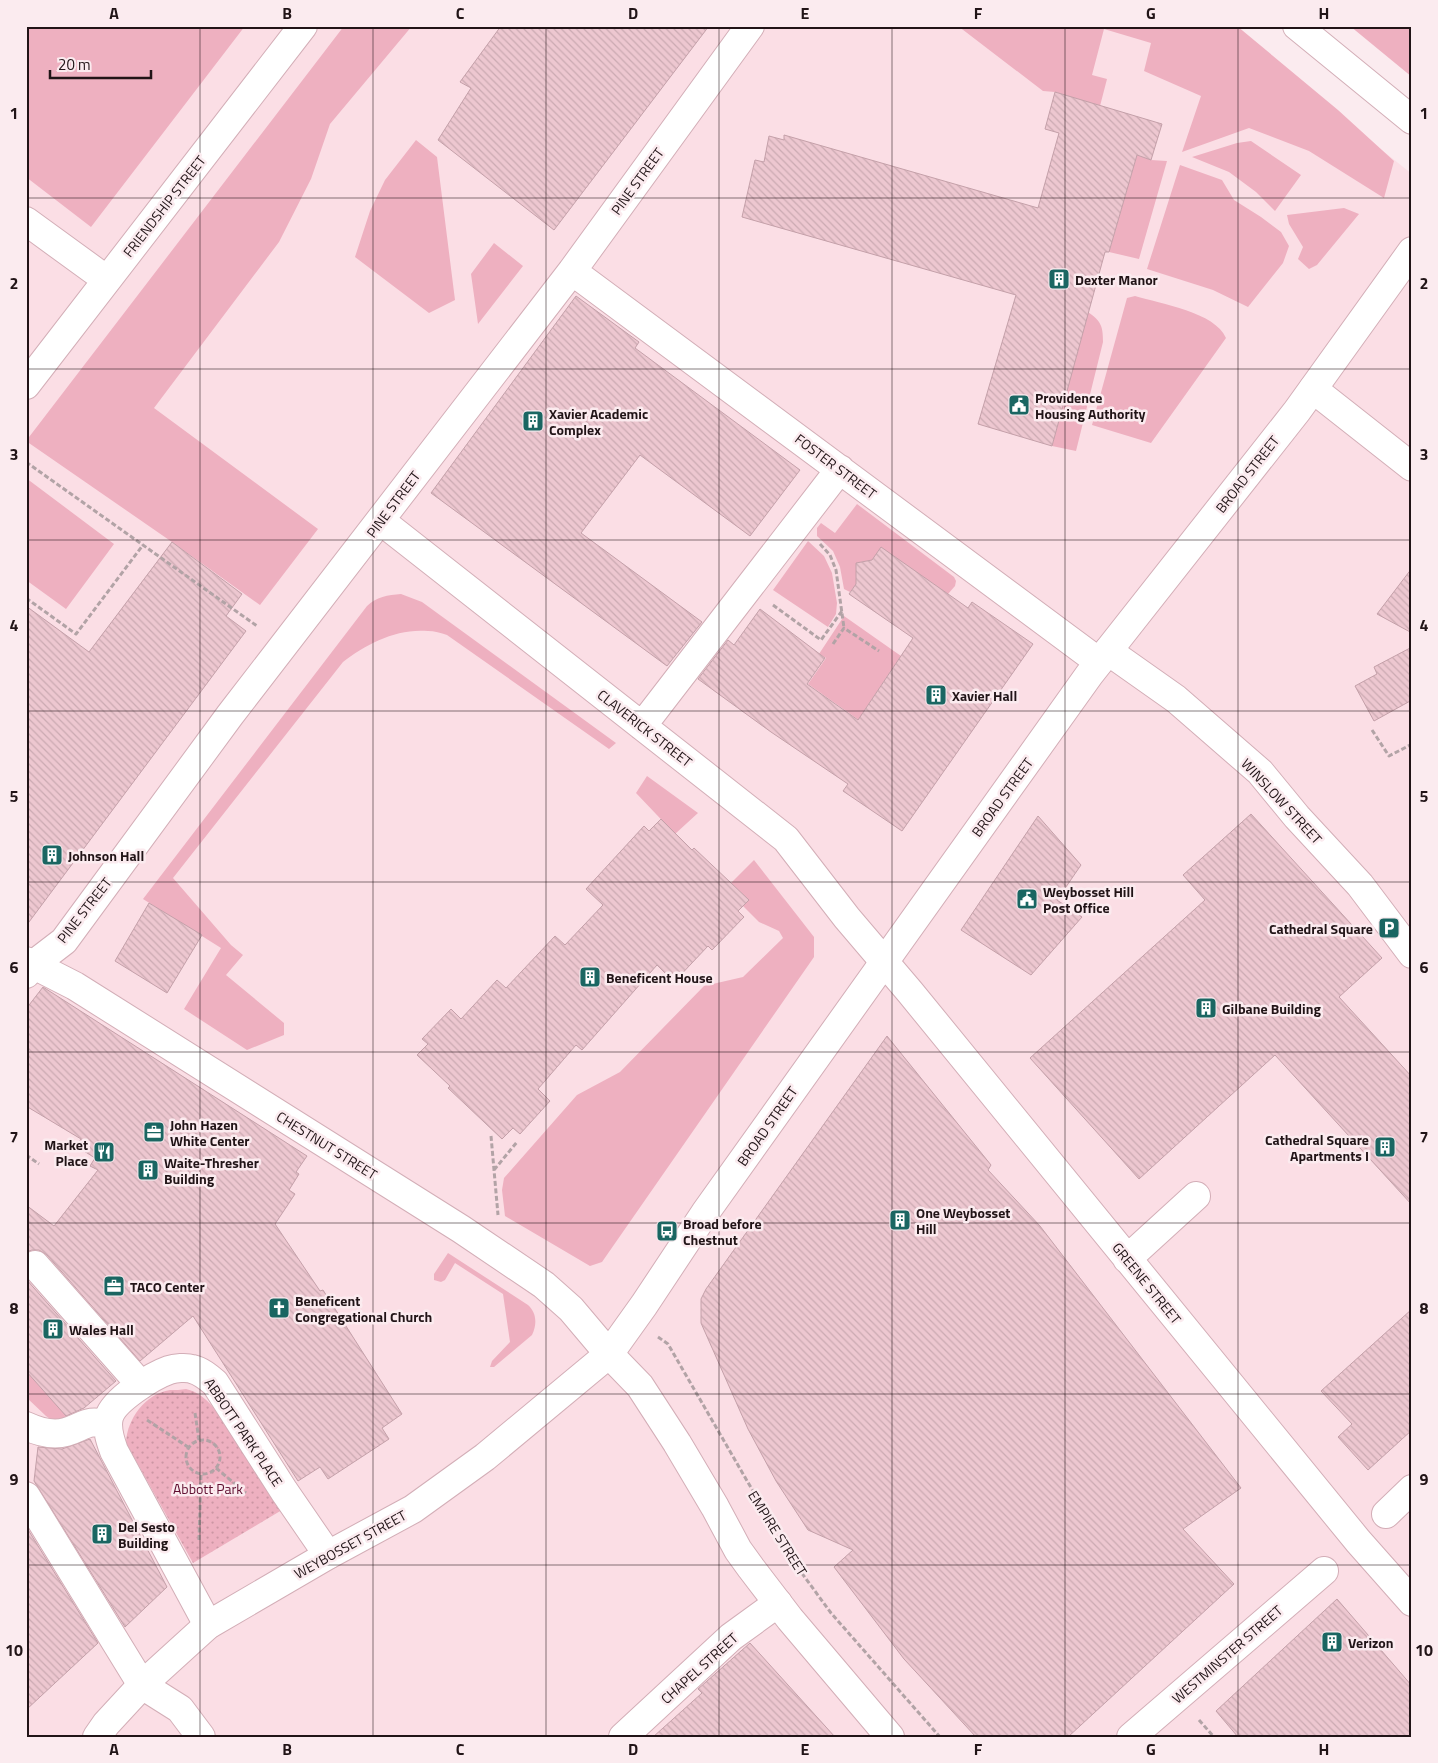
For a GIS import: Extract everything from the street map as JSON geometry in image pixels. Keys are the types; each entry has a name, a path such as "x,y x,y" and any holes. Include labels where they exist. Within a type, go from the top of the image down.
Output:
{"street":[{"name":"FRIENDSHIP STREET","path":"26,385 303,26"},
{"name":"PINE STREET","path":"29,966 64,941 230,715 572,271 750,26"},
{"path":"1297,26 1412,120"},
{"path":"26,221 107,280"},
{"name":"BROAD STREET","path":"609,1354 705,1213 1103,656 1313,389 1412,251"},
{"name":"FOSTER STREET","path":"572,271 840,469 1103,656"},
{"path":"1313,389 1412,467"},
{"path":"642,726 840,469"},
{"name":"CLAVERICK STREET","path":"381,521 786,839 847,918 884,962"},
{"name":"WINSLOW STREET","path":"1103,656 1176,699 1260,772 1360,885 1412,954"},
{"name":"GREENE STREET","path":"884,962 1358,1541 1412,1602"},
{"name":"CHESTNUT STREET","path":"29,966 75,986 462,1229 544,1285 571,1310 609,1354"},
{"path":"1127,1259 1196,1196"},
{"path":"35,1266 142,1385"},
{"path":"609,1354 640,1386 692,1467 738,1550 778,1603 890,1737"},
{"name":"WEYBOSSET STREET","path":"97,1737 106,1724 142,1685 208,1625 421,1503 485,1457 609,1354"},
{"name":"ABBOTT PARK PLACE","path":"108,1425 109,1415 116,1405 142,1385 169,1370 192,1369 204,1374 215,1383 293,1505 328,1555"},
{"path":"26,1426 36,1431 52,1434 66,1432 89,1422 108,1425 109,1438 114,1451 208,1625"},
{"path":"1386,1514 1412,1489"},
{"path":"26,1496 142,1685 180,1709 201,1737"},
{"name":"WESTMINSTER STREET","path":"1131,1737 1324,1571"},
{"name":"CHAPEL STREET","path":"623,1737 732,1637 778,1603"}],"path":[{"path":"26,462 257,626"},
{"path":"818,542 830,555 833,562 842,611 844,628 833,644"},
{"path":"26,598 76,634 143,545"},
{"path":"772,604 821,640 842,611"},
{"path":"844,628 879,651"},
{"path":"1372,730 1389,756 1412,744"},
{"path":"491,1136 498,1216"},
{"path":"494,1171 518,1142"},
{"path":"26,1155 39,1164"},
{"name":"EMPIRE STREET","path":"633,1320 668,1344 772,1524 802,1572 831,1613 940,1737"},
{"path":"144,1417 188,1447"},
{"path":"204,1440 214,1443 218,1448 220,1458 216,1468 202,1474 196,1472 188,1464 186,1458 188,1447 195,1441 204,1440"},
{"path":"199,1546 202,1474"},
{"path":"1192,1725 1198,1719 1214,1737"}],"shaded area":[{"path":"26,26 1226,26 1412,174 1412,1737 26,1737"}],"green space":[{"path":"26,26 245,26 91,227 26,177"},
{"path":"344,26 412,26 330,124 311,179 279,242 154,408 318,529 260,605 26,441"},
{"path":"958,26 1237,26 1338,110 1394,161 1384,198 1309,151 1249,128 1182,152 1201,96 1144,71 1151,43 1104,29 1092,75 1107,79 1100,106 1055,92 1043,91"},
{"path":"1350,26 1412,26 1412,77"},
{"path":"416,140 437,157 455,300 429,313 355,257 370,211 385,180"},
{"path":"1251,141 1301,175 1275,211 1256,192 1229,172 1192,157 1237,143"},
{"path":"1137,155 1151,160 1167,161 1139,259 1109,252"},
{"path":"1180,165 1222,180 1234,200 1281,232 1289,246 1283,263 1248,307 1213,290 1147,269"},
{"path":"1344,208 1359,214 1317,265 1309,269 1298,259 1303,247 1289,224 1287,215"},
{"path":"494,243 523,266 478,324 471,274"},
{"path":"1135,296 1199,315 1220,329 1226,338 1151,443 1092,425 1127,298"},
{"path":"1088,312 1100,324 1103,342 1076,451 1052,446"},
{"path":"26,478 114,544 66,609 26,580"},
{"path":"857,504 954,577 956,581 955,586 948,594 881,548 870,563 867,561 861,562 856,569 860,579 850,592 844,589 840,567 833,551 817,536 817,528 821,523 835,533"},
{"path":"808,541 824,556 832,573 837,603 836,614 828,627 773,590"},
{"path":"401,594 422,602 616,743 609,749 447,635 433,631 405,632 372,643 343,662 173,878 231,945 243,955 226,975 284,1023 284,1035 247,1050 184,1009 221,948 143,899 367,606 374,600 382,597"},
{"path":"844,616 901,656 864,711 880,735 808,684 826,658 819,654"},
{"path":"647,776 698,813 675,834 636,793"},
{"path":"754,860 814,937 814,957 602,1262 590,1266 505,1216 502,1190 504,1178 577,1095 620,1072 704,986 743,977 783,938 779,931 759,922 743,906 749,900 731,883"},
{"path":"448,1253 528,1305 535,1315 535,1327 532,1335 494,1367 490,1367 492,1361 510,1342 503,1294 455,1263 445,1280 441,1282 434,1280 434,1274"},
{"path":"26,1371 68,1418 53,1421 26,1397"},
{"name":"Abbott Park","path":"186,1389 201,1396 213,1407 282,1510 193,1563 126,1443 130,1425 145,1402 161,1392"}],"building":[{"path":"501,26 709,26 554,230 438,140 471,88 460,82"},
{"name":"Dexter Manor","path":"1055,92 1162,124 1151,160 1137,155 1109,252 1105,252 1052,446 978,424 1016,295 742,217 755,160 764,162 769,136 784,140 784,135 1038,208 1059,133 1045,129"},
{"path":"576,296 639,342 635,348 800,470 750,536 640,455 581,533 702,622 667,666 431,493"},
{"path":"172,542 242,594 226,616 246,631 26,926 26,606 89,652"},
{"name":"Xavier Hall","path":"881,547 968,608 972,602 1033,644 902,831 843,791 848,784 771,732 698,679 728,640 734,645 760,609 825,658 807,684 858,720 913,638 849,594 856,584 856,563 872,560"},
{"path":"1412,568 1412,633 1377,614"},
{"path":"1412,647 1412,700 1374,721 1355,686 1377,674 1374,667"},
{"name":"Gilbane Building","path":"1251,814 1382,958 1339,997 1412,1077 1412,1205 1275,1055 1139,1179 1030,1058 1205,900 1183,875"},
{"path":"1038,816 1081,865 1057,900 1082,917 1031,975 961,930"},
{"name":"Beneficent House","path":"661,819 692,850 694,848 749,900 738,911 744,917 712,950 708,946 674,982 657,965 582,1050 576,1045 538,1089 550,1101 520,1134 513,1128 502,1139 448,1088 450,1086 417,1055 428,1044 422,1039 451,1009 461,1019 497,980 506,988 555,936 565,945 603,905 586,889 644,826 649,831"},
{"path":"149,903 202,935 167,993 115,961"},
{"path":"43,987 307,1156 296,1172 299,1174 289,1190 295,1194 275,1224 320,1291 323,1290 402,1414 382,1428 389,1439 328,1479 320,1467 298,1481 193,1316 140,1361 47,1255 39,1250 26,1252 26,1205 54,1226 98,1170 90,1166 95,1158 76,1146 81,1139 26,1106 26,1009"},
{"path":"887,1036 991,1165 988,1170 1040,1226 1241,1488 1183,1529 1234,1584 1068,1737 976,1737 904,1659 834,1567 853,1550 808,1530 776,1481 748,1429 701,1323 701,1299 706,1289"},
{"name":"Wales Hall","path":"26,1279 116,1381 84,1408 66,1416 26,1371"},
{"path":"1412,1309 1412,1430 1368,1470 1338,1437 1352,1424 1321,1391"},
{"name":"Del Sesto Building","path":"90,1439 167,1587 125,1627 34,1481 38,1447 62,1449"},
{"path":"27,1528 98,1643 26,1710 26,1530"},
{"name":"Verizon","path":"1337,1599 1412,1686 1412,1737 1238,1737 1216,1711"},
{"path":"750,1643 835,1737 653,1737 702,1693 698,1689"}],"place":[{"name":"Dexter Manor","path":"1059,279"},
{"name":"Providence Housing Authority","path":"1019,405"},
{"name":"Xavier Academic Complex","path":"533,421"},
{"name":"Xavier Hall","path":"936,695"},
{"name":"Johnson Hall","path":"52,855"},
{"name":"Weybosset Hill Post Office","path":"1027,899"},
{"name":"Cathedral Square","path":"1389,928"},
{"name":"Beneficent House","path":"590,977"},
{"name":"Gilbane Building","path":"1206,1008"},
{"name":"John Hazen White Center","path":"154,1132"},
{"name":"Cathedral Square Apartments I","path":"1385,1147"},
{"name":"Market Place","path":"104,1152"},
{"name":"Waite-Thresher Building","path":"148,1170"},
{"name":"One Weybosset Hill","path":"900,1220"},
{"name":"Broad before Chestnut","path":"667,1231"},
{"name":"TACO Center","path":"114,1286"},
{"name":"Beneficent Congregational Church","path":"279,1308"},
{"name":"Wales Hall","path":"53,1329"},
{"name":"Del Sesto Building","path":"102,1534"},
{"name":"Verizon","path":"1332,1642"}]}
